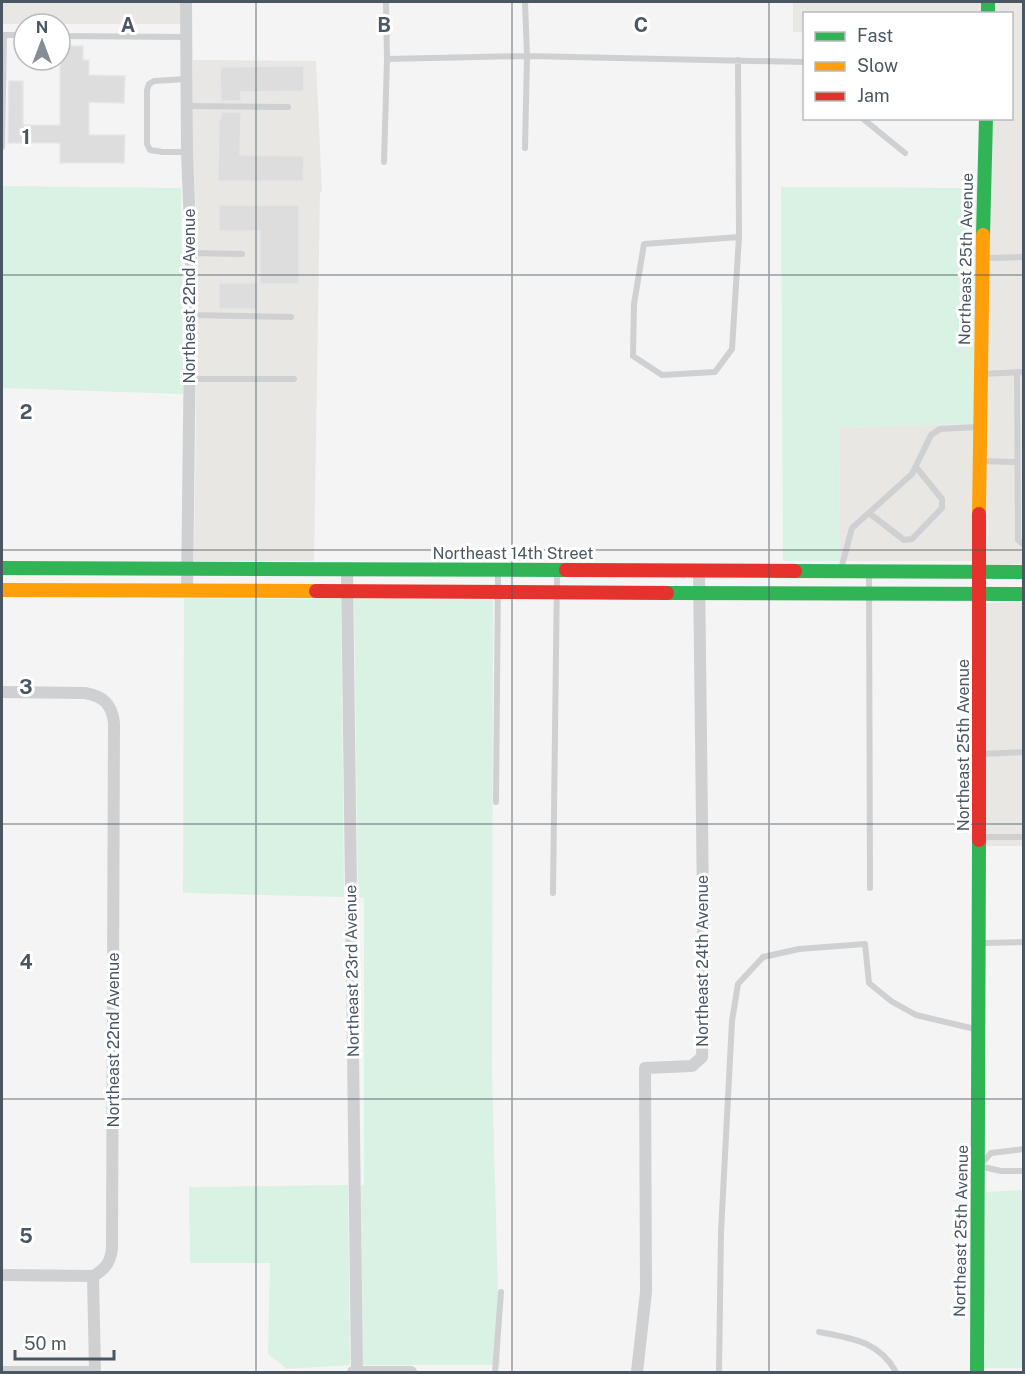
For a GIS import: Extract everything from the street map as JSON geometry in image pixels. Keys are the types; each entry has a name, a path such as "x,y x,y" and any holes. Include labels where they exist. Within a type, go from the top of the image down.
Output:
{"main road":[{"name":"Northeast 25th Avenue","path":"977,1372 979,427 986,120"},
{"name":"Northeast 14th Street","path":"2,568 1023,572"},
{"path":"2,590 1023,594"}],"street":[{"name":"Northeast 22nd Avenue","path":"186,2 187,152 191,253 187,591"},
{"name":"Northeast 23rd Avenue","path":"347,569 355,1372"},
{"name":"Northeast 24th Avenue","path":"637,1372 646,1292 645,1068 692,1066 702,1057 704,988 699,571"},
{"name":"Northeast 22nd Avenue","path":"2,692 97,695 107,702 113,711 112,1248 107,1266 93,1276"},
{"path":"2,1275 93,1276 95,1372 2,1372"},
{"path":"355,1372 411,1372"}],"lane":[{"path":"384,162 386,2"},
{"path":"525,2 527,56 525,148"},
{"path":"2,147 3,35 12,35"},
{"path":"72,36 187,37"},
{"path":"387,59 527,56 803,62"},
{"path":"738,60 739,237 732,349 715,372 662,375 633,356 634,304 644,244 739,237"},
{"path":"187,79 154,81 149,84 147,90 147,144 150,150 187,152"},
{"path":"187,106 288,107"},
{"path":"864,120 905,153"},
{"path":"191,253 242,254"},
{"path":"983,259 1023,257"},
{"path":"190,315 291,317"},
{"path":"981,374 1020,372 1017,462 1018,540 1023,545"},
{"path":"190,379 294,379"},
{"path":"840,572 852,528 912,474 931,435 940,429 979,427"},
{"path":"979,461 1017,462"},
{"path":"869,513 904,540 912,539 942,508 942,499 916,467"},
{"path":"496,802 498,570"},
{"path":"553,893 557,570"},
{"path":"868,572 870,888"},
{"path":"979,754 1023,752"},
{"path":"979,837 1023,837"},
{"path":"979,943 1023,942"},
{"path":"719,1372 722,1220 732,1021 738,984 763,957 799,949 865,944 869,983 891,1001 916,1015 979,1030"},
{"path":"1023,1149 991,1152 979,1166 1001,1172 1023,1171"},
{"path":"495,1372 501,1292"},
{"path":"819,1332 856,1339 876,1349 889,1360 896,1372"}],"shaded area":[{"path":"2,2 180,2 180,24 72,24 72,12 12,12 12,24 2,24"},
{"path":"793,2 981,2 981,12 803,12 803,32 793,32"},
{"path":"993,2 1023,2 1023,564 986,565 991,120 1013,120 1013,12 993,12"},
{"path":"193,60 316,61 322,192 320,192 314,561 194,561 198,253 193,152"},
{"path":"973,424 972,561 839,561 840,427"},
{"path":"1023,602 1023,846 986,846 986,603"}],"green space":[{"path":"2,186 181,188 183,394 2,388"},
{"path":"781,187 978,188 973,424 840,427 839,561 783,561"},
{"path":"184,598 341,599 344,897 183,893"},
{"path":"354,599 493,600 492,1074 500,1365 363,1365 361,1185 364,1185 364,898 358,897"},
{"path":"348,1185 350,1365 287,1369 268,1354 270,1263 190,1263 189,1187"},
{"path":"1023,1190 1023,1368 983,1368 985,1192"}],"building":[{"path":"72,46 83,46 83,60 89,60 89,75 125,76 124,103 89,102 89,135 125,135 124,163 60,163 60,143 8,143 9,81 23,81 23,125 60,125 60,72 72,72"},
{"path":"304,66 304,91 241,92 241,101 221,101 220,67"},
{"path":"221,112 241,112 240,155 304,156 303,181 218,181"},
{"path":"219,205 299,205 299,284 260,284 260,231 219,231"},
{"path":"219,283 257,283 257,309 219,309"}],"traffic: fast":[{"path":"988,2 988,12"},
{"path":"983,235 986,120"},
{"path":"2,568 566,570"},
{"path":"795,571 1024,572"},
{"path":"667,593 1024,594"},
{"path":"977,1372 979,840"}],"traffic: slow":[{"path":"979,514 983,235"},
{"path":"2,590 316,591"}],"traffic: jam":[{"path":"979,514 979,840"},
{"path":"566,570 795,571"},
{"path":"316,591 667,593"}]}
